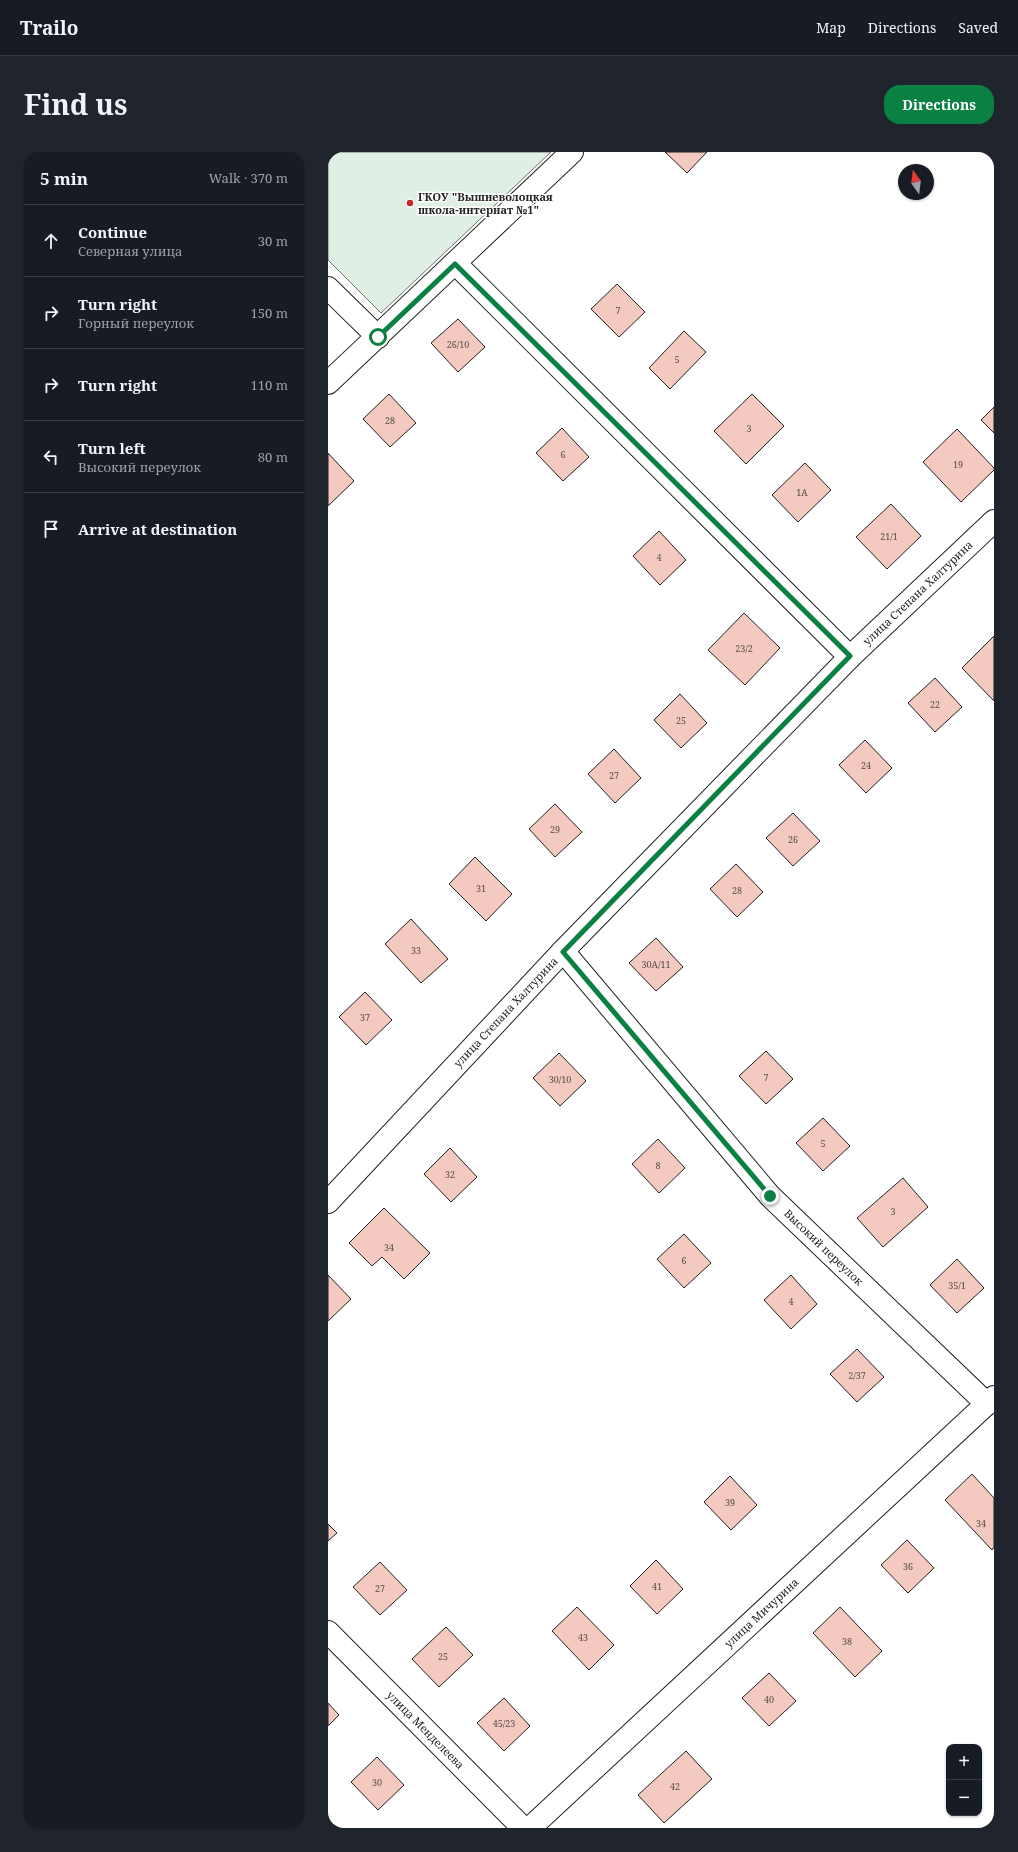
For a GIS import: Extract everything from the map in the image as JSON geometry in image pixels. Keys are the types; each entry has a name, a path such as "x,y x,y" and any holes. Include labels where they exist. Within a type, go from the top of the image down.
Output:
{"street":[{"path":"328,383 572,152"},
{"path":"455,264 850,656"},
{"path":"328,288 378,337"},
{"name":"улица Степана Халтурина","path":"328,1202 563,952 850,656 994,521"},
{"name":"Высокий переулок","path":"563,952 770,1196 990,1401"},
{"name":"улица Мичурина","path":"530,1828 990,1401"},
{"name":"улица Менделеева","path":"328,1632 523,1828"}],"green space":[{"name":"ГКОУ \"Вышневолоцкая школа-интернат №1\"","path":"328,152 551,152 381,313 328,260"}],"building":[{"path":"665,152 707,152 687,173"},
{"path":"617,284 645,312 619,337 591,309"},
{"path":"458,319 485,347 458,372 431,343"},
{"path":"684,331 706,352 670,389 649,368"},
{"path":"389,394 416,423 390,447 363,419"},
{"path":"752,394 784,426 746,464 714,431"},
{"path":"994,407 994,433 981,420"},
{"path":"562,428 589,457 563,481 536,453"},
{"path":"957,429 994,468 994,470 961,502 923,462"},
{"path":"328,453 354,481 328,506"},
{"path":"805,463 831,490 798,522 772,495"},
{"path":"891,504 921,536 887,569 856,537"},
{"path":"659,531 686,560 660,585 633,556"},
{"path":"744,613 780,648 745,685 708,650"},
{"path":"994,636 994,701 962,668"},
{"path":"935,678 962,707 935,732 908,703"},
{"path":"680,694 707,723 681,748 654,720"},
{"path":"865,740 892,768 866,793 839,765"},
{"path":"614,749 641,778 615,803 588,774"},
{"path":"555,804 582,832 555,857 529,829"},
{"path":"793,813 820,841 793,866 766,838"},
{"path":"475,857 512,894 486,921 449,884"},
{"path":"736,864 763,892 737,917 710,889"},
{"path":"411,919 448,959 421,983 385,944"},
{"path":"656,938 683,967 656,991 629,963"},
{"path":"365,992 392,1020 366,1045 339,1017"},
{"path":"766,1051 793,1079 766,1104 739,1076"},
{"path":"559,1053 586,1081 560,1106 533,1078"},
{"path":"823,1118 850,1146 823,1171 796,1143"},
{"path":"658,1139 685,1168 659,1193 632,1164"},
{"path":"450,1148 477,1177 451,1202 424,1174"},
{"path":"903,1178 928,1207 883,1247 857,1218"},
{"path":"384,1208 430,1253 404,1279 382,1257 372,1266 349,1243"},
{"path":"684,1234 711,1263 684,1288 657,1259"},
{"path":"957,1259 984,1288 957,1313 930,1285"},
{"path":"328,1275 351,1299 328,1321"},
{"path":"791,1275 817,1304 791,1329 764,1300"},
{"path":"857,1349 884,1377 857,1402 830,1374"},
{"path":"972,1474 994,1498 994,1547 992,1550 945,1500"},
{"path":"730,1476 757,1505 731,1530 704,1502"},
{"path":"328,1524 337,1533 328,1541"},
{"path":"907,1540 934,1568 908,1593 881,1565"},
{"path":"656,1560 683,1589 657,1614 630,1586"},
{"path":"380,1562 407,1590 380,1615 353,1587"},
{"path":"577,1607 614,1645 589,1670 552,1631"},
{"path":"840,1607 882,1651 855,1677 813,1633"},
{"path":"446,1627 473,1655 439,1687 412,1659"},
{"path":"769,1673 796,1701 769,1726 742,1698"},
{"path":"504,1698 530,1726 504,1751 477,1723"},
{"path":"328,1703 339,1715 328,1726"},
{"path":"686,1751 712,1779 664,1823 638,1795"},
{"path":"377,1757 404,1785 378,1810 351,1782"}],"place":[{"name":"ГКОУ \"Вышневолоцкая школа-интернат №1\"","path":"410,203"}],"route":[{"path":"378,337 455,264 850,656 563,952 770,1196"}]}
